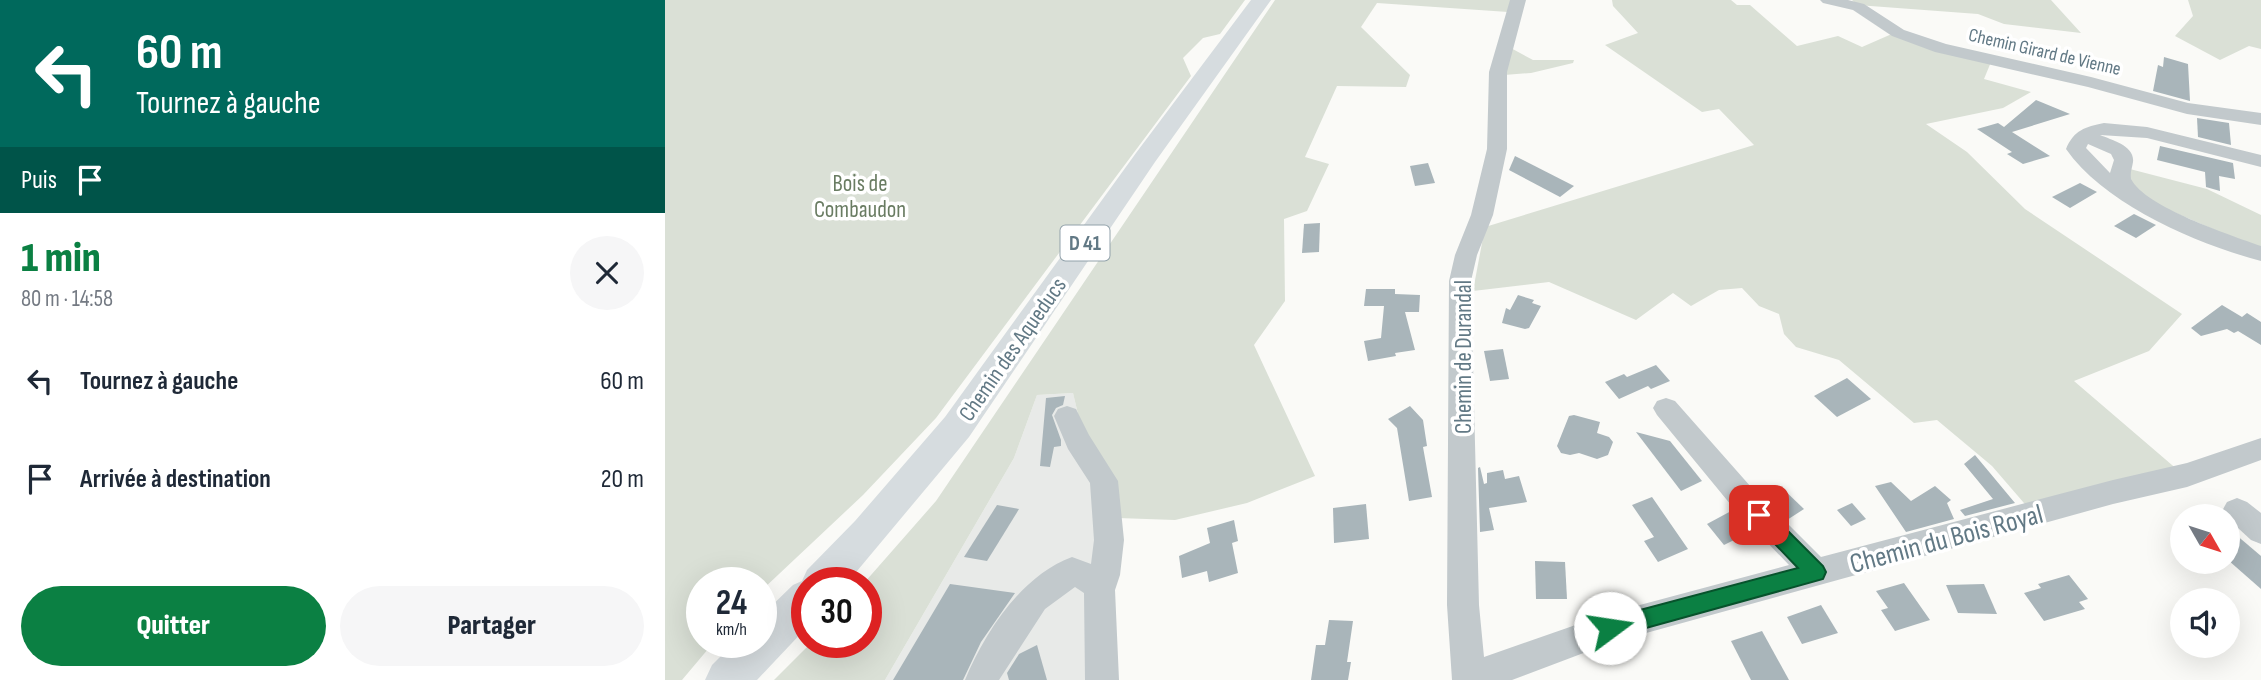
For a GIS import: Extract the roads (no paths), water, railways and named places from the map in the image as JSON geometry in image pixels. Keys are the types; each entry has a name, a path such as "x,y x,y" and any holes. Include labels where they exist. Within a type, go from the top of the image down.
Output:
{"main road":[{"name":"Chemin des Aqueducs","path":"836,567 957,427 1145,158 1261,0"},
{"path":"727,680 791,614"}],"street":[{"name":"Chemin de Durandal","path":"1470,678 1463,605 1460,281 1466,255 1482,215 1497,149 1498,72 1518,0"},
{"name":"Chemin Girard de Vienne","path":"1828,0 1858,7 1898,33 1941,48 2091,82 2187,108 2261,119"},
{"path":"2261,161 2130,129 2105,128 2084,135 2079,139 2076,149 2097,174 2133,197 2184,223 2261,254"},
{"path":"2084,135 2119,150 2124,160 2120,181 2133,197"},
{"path":"1666,408 1741,496 1816,572"},
{"path":"1067,416 1077,441 1104,481 1109,540 1105,575 1099,590 1102,680"},
{"name":"Chemin du Bois Royal","path":"1470,678 1610,628 2113,492 2187,475 2261,449"},
{"path":"2240,514 2261,531"},
{"path":"982,680 992,658 1034,599 1072,571 1093,579 1099,590"}],"park label":[{"name":"Bois de Combaudon","path":"860,196"}]}
